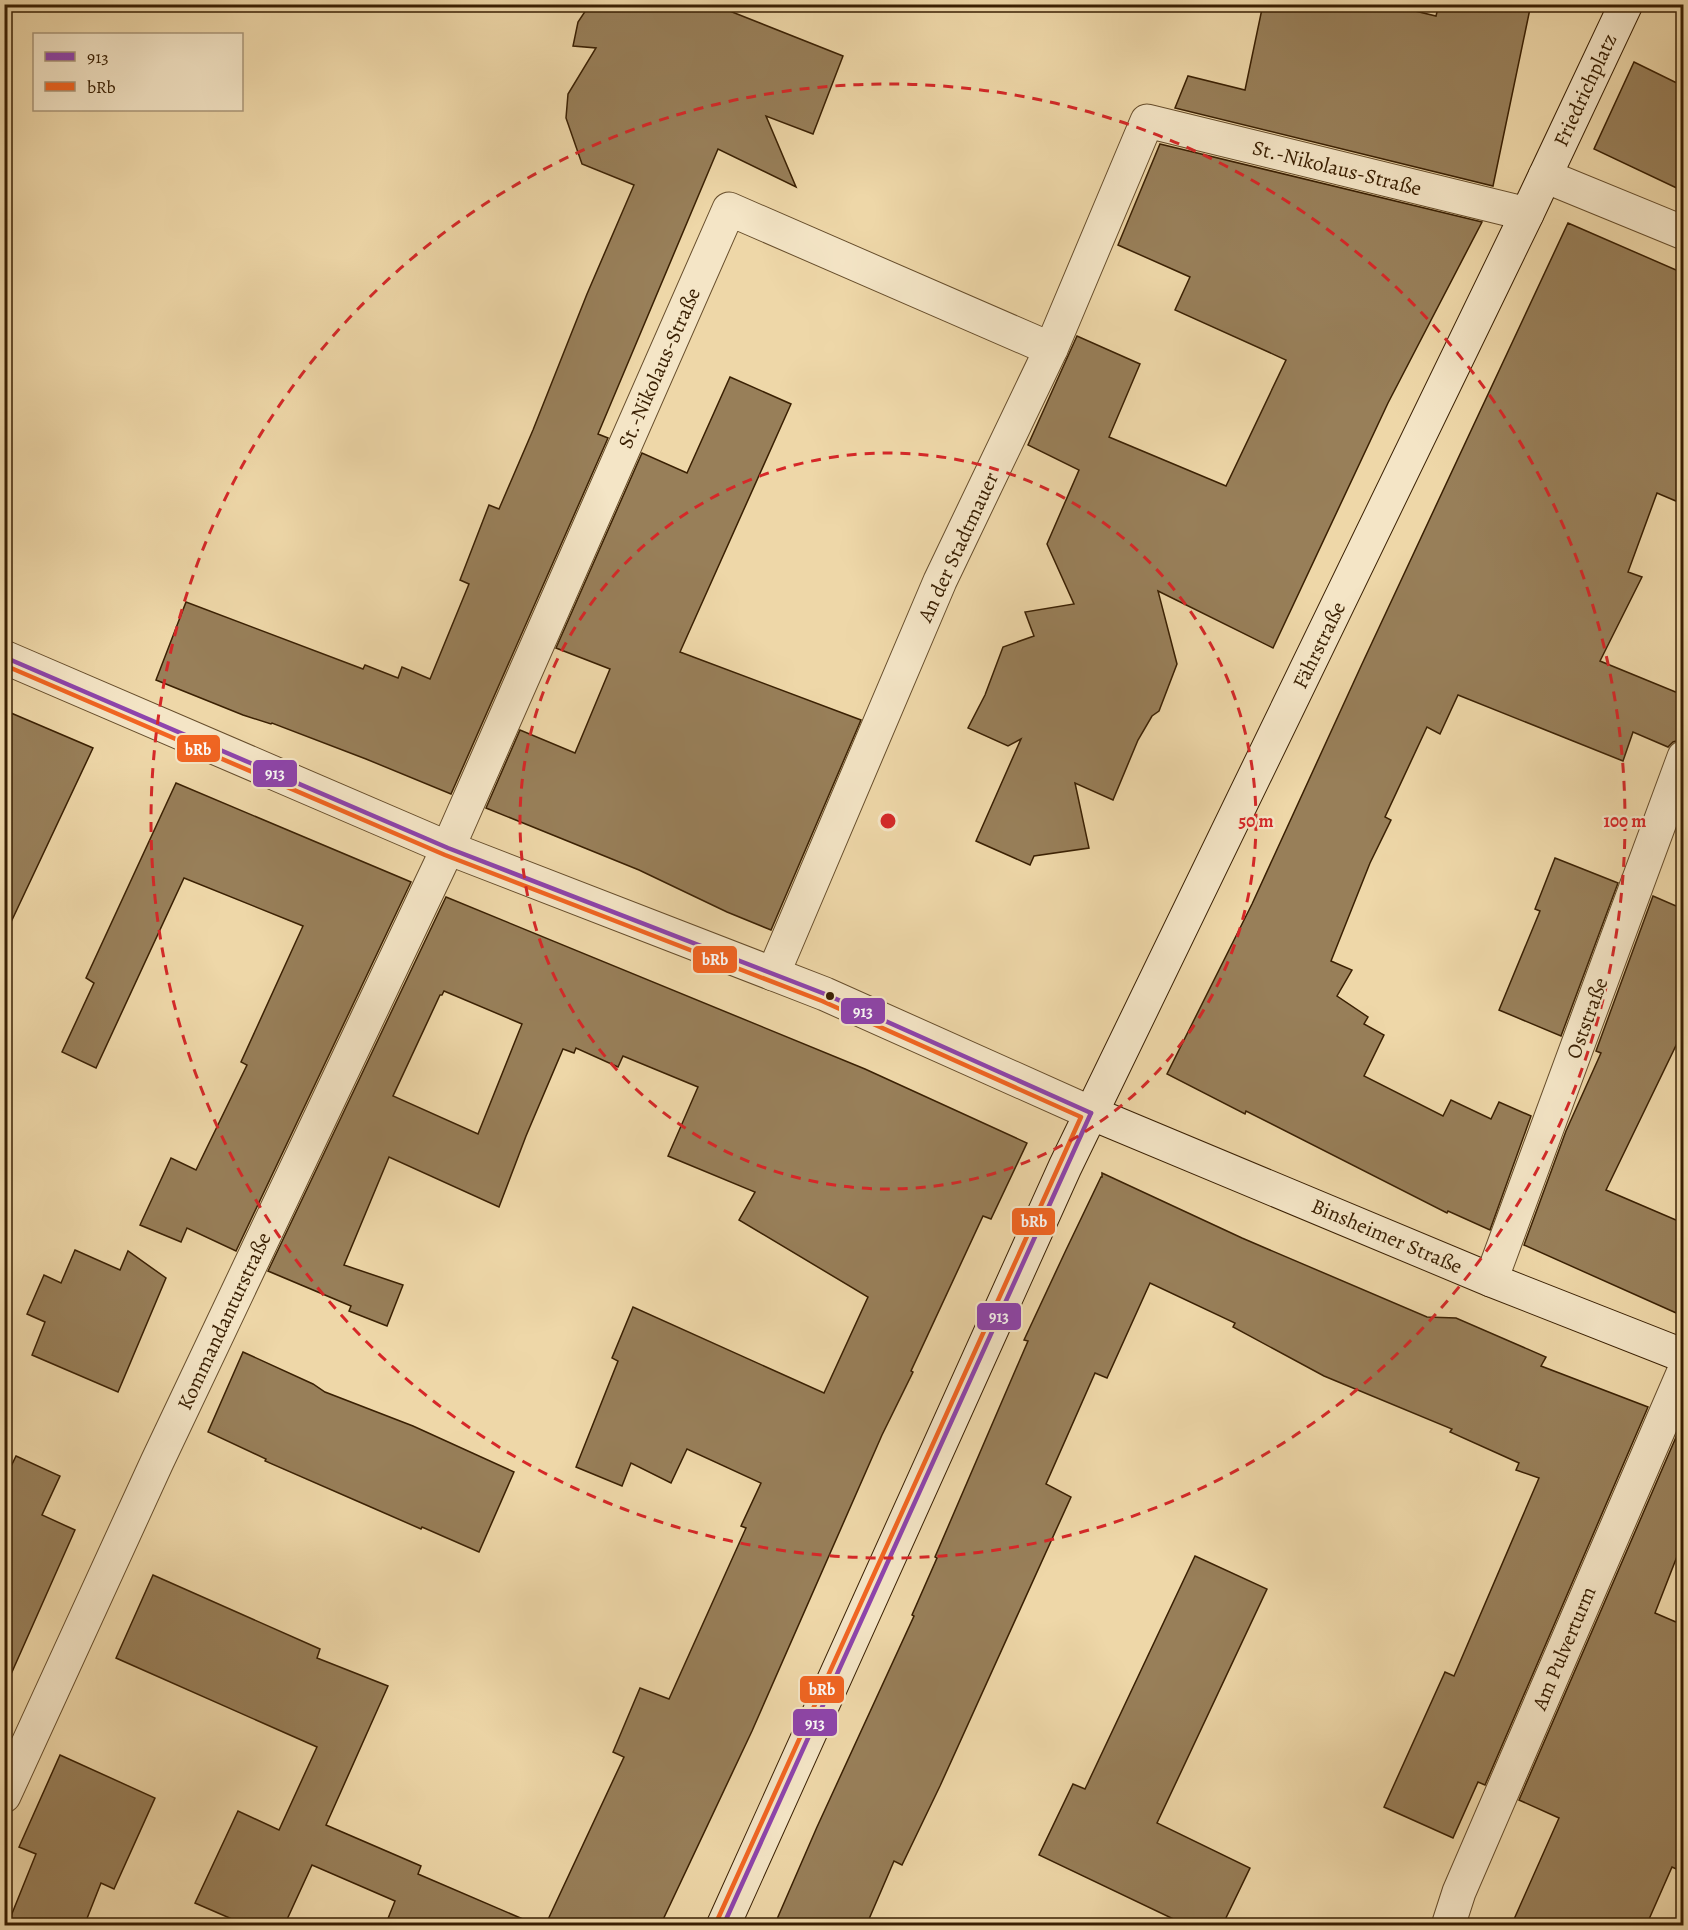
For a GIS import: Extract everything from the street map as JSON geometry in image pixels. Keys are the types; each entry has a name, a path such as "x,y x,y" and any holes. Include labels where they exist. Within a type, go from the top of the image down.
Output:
{"street":[{"name":"Friedrichplatz","path":"1545,176 1626,4"},
{"name":"St.-Nikolaus-Straße","path":"1147,121 1527,214"},
{"name":"An der Stadtmauer","path":"773,974 940,581 1051,349 1147,121"},
{"name":"Fährstraße","path":"723,1926 1091,1113 1545,176"},
{"path":"1545,176 1683,233"},
{"name":"St.-Nikolaus-Straße","path":"448,848 729,209 1051,349"},
{"name":"Binsheimer Straße","path":"4,657 448,848 825,994 1091,1113 1491,1280 1683,1356"},
{"name":"Oststraße","path":"1491,1280 1683,757"},
{"name":"Kommandanturstraße","path":"4,1796 162,1452 448,848"},
{"name":"Am Pulverturm","path":"1448,1926 1460,1892 1683,1371"}],"building":[{"path":"590,4 712,4 843,56 813,134 766,116 796,187 718,149 598,434 608,438 451,794 366,759 272,723 243,715 156,680 186,602 363,669 365,665 398,678 402,667 430,679 469,584 460,580 489,505 499,509 634,185 582,164 566,118 568,94 596,48 573,46 578,22"},
{"path":"1263,4 1386,4 1436,16 1439,4 1531,4 1493,186 1175,108 1188,76 1245,90"},
{"path":"1634,62 1683,86 1683,191 1594,149"},
{"path":"1160,144 1482,222 1388,403 1273,648 1158,591 1177,664 1159,711 1152,716 1138,740 1113,800 1075,783 1089,848 1034,856 1030,865 976,841 1021,739 1008,746 968,728 985,695 1003,647 1034,636 1025,612 1074,604 1047,544 1079,470 1028,445 1077,336 1140,364 1109,437 1226,486 1286,360 1175,310 1190,277 1118,245"},
{"path":"1568,223 1683,273 1683,504 1657,493 1628,572 1642,577 1600,661 1683,695 1683,739 1673,742 1668,747 1633,732 1623,761 1458,695 1440,734 1427,727 1385,817 1391,820 1370,863 1331,961 1352,970 1337,996 1368,1017 1364,1024 1384,1035 1364,1076 1443,1116 1451,1100 1491,1119 1499,1102 1531,1116 1490,1230 1448,1211 1447,1213 1246,1111 1245,1114 1167,1074 1252,904"},
{"path":"730,377 791,404 680,652 861,720 771,930 727,912 639,870 486,808 520,730 575,753 610,669 556,648 642,453 687,473"},
{"path":"4,710 93,748 4,937"},
{"path":"176,783 411,882 236,1251 187,1228 181,1242 140,1225 171,1158 196,1170 247,1065 241,1062 303,926 184,878 96,1068 62,1052 94,983 86,978"},
{"path":"1555,858 1618,883 1561,1036 1499,1010 1540,911 1535,909"},
{"path":"1653,896 1683,909 1683,1031 1606,1190 1683,1223 1683,1316 1524,1245 1566,1131 1601,1053 1596,1051"},
{"path":"446,897 865,1069 1027,1143 991,1219 983,1216 882,1435 752,1731 660,1926 545,1926 624,1757 613,1752 640,1688 669,1699 746,1528 741,1526 761,1483 687,1449 671,1483 631,1463 622,1486 576,1467 618,1361 612,1358 633,1307 824,1393 868,1297 739,1220 755,1192 668,1156 698,1087 623,1056 618,1067 576,1048 574,1053 563,1049 499,1207 389,1157 344,1265 403,1285 387,1326 349,1311 351,1306 268,1271","holes":["444,991 522,1024 478,1134 393,1096 440,995"]},
{"path":"1102,1173 1242,1238 1427,1317 1456,1318 1546,1357 1541,1366 1648,1407 1485,1785 1478,1782 1453,1838 1384,1807 1445,1672 1454,1676 1539,1478 1516,1470 1519,1463 1450,1432 1452,1429 1324,1376 1233,1327 1235,1323 1150,1283 1107,1378 1095,1373 1046,1484 1071,1497 902,1865 894,1861 866,1926 774,1926 914,1616 912,1615 937,1558 935,1557 1028,1341 1024,1340"},
{"path":"75,1250 120,1270 128,1251 166,1278 118,1392 32,1355 45,1322 27,1314 44,1275 61,1283"},
{"path":"243,1352 313,1384 325,1392 413,1426 514,1472 479,1552 265,1461 266,1459 208,1432"},
{"path":"1683,1421 1683,1541 1655,1613 1683,1625 1683,1872 1672,1867 1646,1926 1511,1926 1559,1818 1519,1800"},
{"path":"16,1456 60,1476 42,1515 75,1530 4,1690 4,1481"},
{"path":"1195,1556 1267,1589 1157,1823 1250,1868 1222,1926 1188,1926 1039,1855 1073,1784 1085,1789"},
{"path":"153,1575 320,1649 317,1658 388,1686 326,1825 421,1866 418,1874 539,1926 385,1926 395,1901 312,1865 284,1926 248,1926 195,1903 238,1811 279,1830 317,1747 116,1658"},
{"path":"60,1755 155,1798 114,1889 101,1883 84,1926 7,1926 36,1854 19,1847"}],"transit line":[{"name":"913","path":"4,657 448,848 825,994 1091,1113"},
{"name":"bRb","path":"4,665 445,855 822,1001 1081,1117 716,1923"},
{"name":"913","path":"723,1926 1091,1113"}]}
